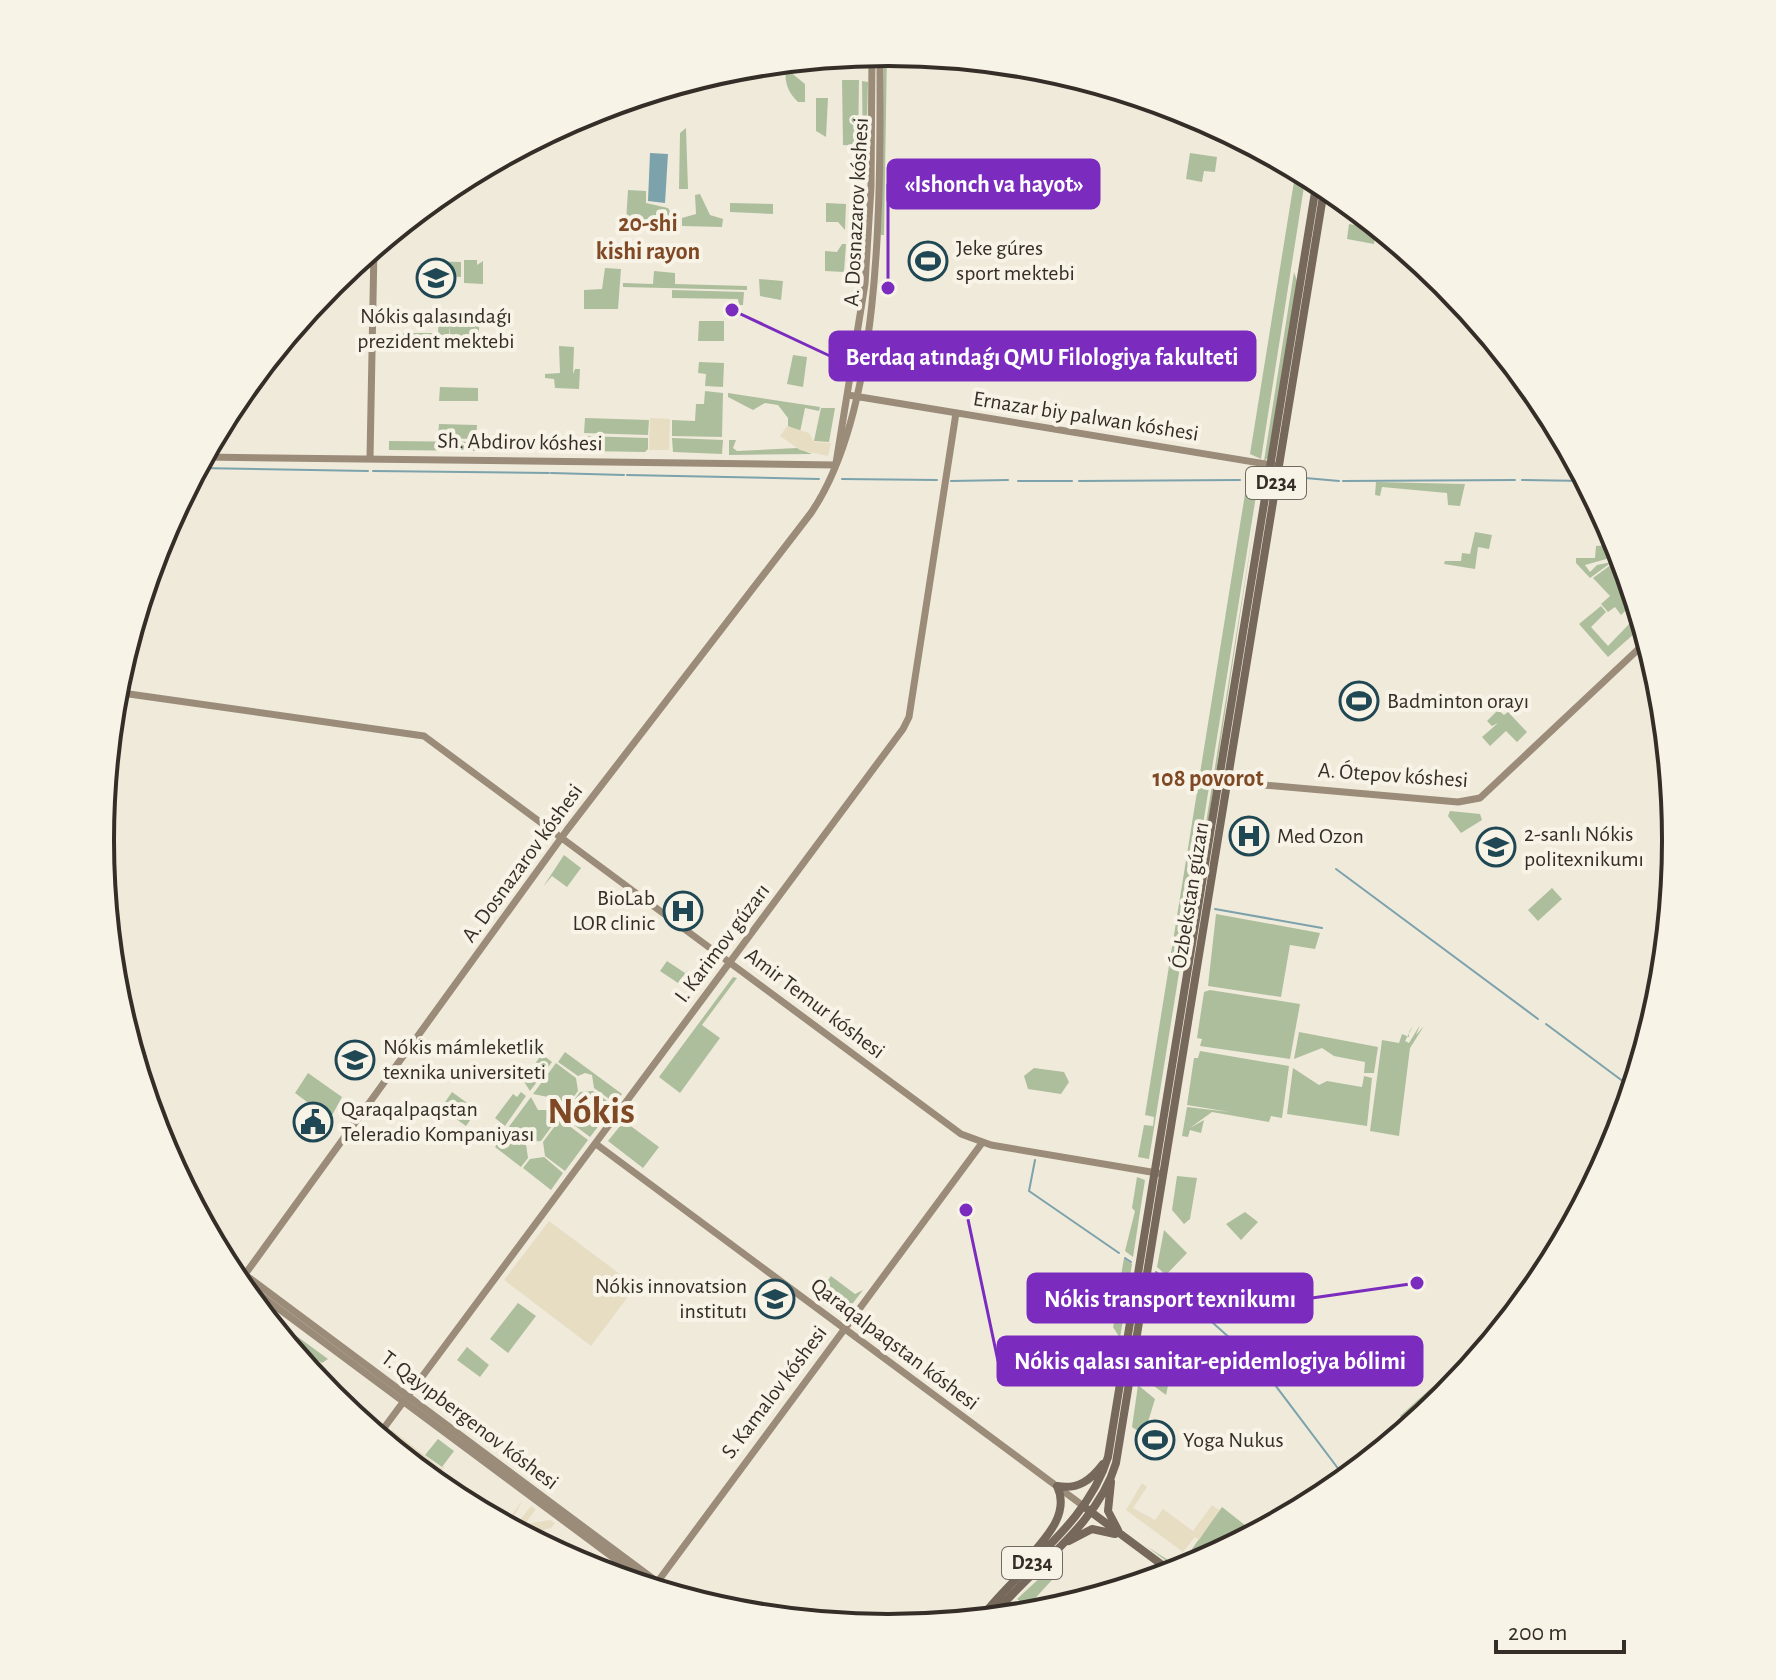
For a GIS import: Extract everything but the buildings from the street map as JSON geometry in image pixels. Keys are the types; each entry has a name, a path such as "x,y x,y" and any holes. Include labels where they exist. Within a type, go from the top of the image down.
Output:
{"main road":[{"name":"A. Dosnazarov kóshesi","path":"246,1272 561,838 811,513 836,465 852,396 877,240 880,66"},
{"name":"A. Dosnazarov kóshesi","path":"852,396 868,248 872,67"},
{"name":"Ózbekstan gúzarı","path":"1085,1508 1113,1474 1275,466 1315,194"},
{"name":"Ózbekstan gúzarı","path":"1222,781 1221,767 1322,199"},
{"path":"370,458 374,262"},
{"name":"Ernazar biy palwan kóshesi","path":"852,396 1275,466"},
{"name":"I. Karimov gúzarı","path":"385,1427 893,744 909,717 956,413"},
{"name":"Sh. Abdirov kóshesi","path":"216,457 836,465"},
{"name":"A. Ótepov kóshesi","path":"1222,781 1458,802 1480,798 1638,649"},
{"name":"Amir Temur kóshesi","path":"128,694 424,736 957,1131 982,1143 1159,1173"},
{"name":"S. Kamalov kóshesi","path":"659,1579 982,1143"},
{"name":"Qaraqalpaqstan kóshesi","path":"596,1144 1161,1564"},
{"name":"Ózbekstan gúzarı","path":"1085,1508 1108,1457 1159,1173"},
{"name":"T. Qayıpbergenov kóshesi","path":"262,1294 634,1571"},
{"path":"1004,1589 1060,1517 1063,1505 1057,1486 1070,1488 1086,1482 1108,1457"},
{"path":"1113,1474 1108,1511 1124,1537"},
{"name":"D234","path":"1004,1605 1060,1547 1085,1508"},
{"name":"D234","path":"990,1607 1085,1508"},
{"path":"1060,1547 1092,1529 1124,1537"}],"green space":[{"path":"884,66 887,66 884,235 881,235"},
{"path":"786,73 791,73 805,84 805,102 798,102 793,97"},
{"path":"842,80 859,80 858,146 843,145"},
{"path":"862,81 868,82 866,161 863,161"},
{"path":"816,98 828,98 826,137 816,131"},
{"path":"686,128 688,189 679,189 680,133"},
{"path":"1190,153 1217,157 1215,172 1204,171 1202,182 1186,179"},
{"path":"1294,181 1304,187 1261,459 1250,454"},
{"path":"628,190 646,191 646,203 668,208 672,215 671,225 626,222"},
{"path":"700,194 710,215 723,219 722,227 682,226 682,218 696,214 695,195"},
{"path":"730,203 773,204 773,214 730,212"},
{"path":"826,203 846,204 845,230 838,222 826,222"},
{"path":"1349,224 1359,226 1375,239 1374,244 1347,239"},
{"path":"842,244 846,244 844,272 825,271 825,251 837,252"},
{"path":"464,260 477,260 477,265 483,261 483,284 464,283"},
{"path":"429,261 461,262 461,277 432,275"},
{"path":"605,268 621,269 618,309 584,309 584,290 602,289"},
{"path":"654,271 675,273 675,284 747,286 747,290 623,287 623,283 653,284"},
{"path":"1294,272 1297,281 1268,458 1264,461"},
{"path":"759,279 783,281 781,300 760,296"},
{"path":"672,290 744,292 743,305 739,305 738,299 672,298"},
{"path":"439,315 479,318 479,336 450,336 450,324 449,339 403,337 403,333 438,333"},
{"path":"699,321 724,321 724,341 698,341"},
{"path":"559,346 574,347 573,374 575,369 580,369 579,389 555,388 554,379 545,378 545,374 560,373"},
{"path":"793,355 807,357 803,387 787,384"},
{"path":"699,362 724,363 723,387 705,386 706,374 698,373"},
{"path":"440,387 478,388 478,401 439,401"},
{"path":"705,391 723,393 722,437 672,436 672,420 695,421 696,404 704,404"},
{"path":"728,393 820,407 819,411 805,408 800,432 788,426 788,418 778,405 765,403 753,410 728,397"},
{"path":"821,408 835,408 829,442 814,441"},
{"path":"585,418 649,420 648,435 584,433"},
{"path":"439,424 477,425 476,439 438,438"},
{"path":"584,436 648,438 648,449 645,452 583,451"},
{"path":"672,438 723,440 722,454 673,452"},
{"path":"729,440 736,440 733,448 737,451 797,448 812,454 729,455"},
{"path":"389,441 486,442 486,451 389,450"},
{"path":"1249,469 1260,471 1149,1159 1138,1157 1144,1125 1153,1126 1154,1117 1145,1115"},
{"path":"1376,482 1465,484 1460,506 1448,505 1447,493 1382,487 1380,496 1375,495"},
{"path":"1255,518 1207,830 1205,829"},
{"path":"1475,532 1492,535 1489,549 1478,547 1475,569 1444,564 1445,561 1461,561 1462,553 1470,554"},
{"path":"1604,545 1609,558 1585,565 1590,572 1597,565 1610,563 1590,578 1576,563 1576,558 1595,558 1596,546"},
{"path":"1611,565 1627,609 1621,615 1615,607 1608,612 1601,604 1610,596 1593,578"},
{"path":"1601,606 1606,612 1591,627 1608,646 1631,622 1634,634 1608,657 1579,624"},
{"path":"1498,710 1504,715 1508,712 1527,732 1517,742 1506,731 1490,746 1482,737 1498,723 1492,726 1487,721"},
{"path":"1450,811 1480,814 1482,820 1461,833 1448,816"},
{"path":"564,855 581,868 567,887 552,876 543,887"},
{"path":"1552,888 1562,899 1538,921 1528,910"},
{"path":"1216,914 1320,933 1315,949 1290,945 1281,997 1208,986"},
{"path":"667,961 685,973 694,975 697,972 705,978 698,987 683,976 678,983 660,971"},
{"path":"733,977 737,978 702,1025 720,1038 680,1093 659,1077"},
{"path":"1210,990 1300,1004 1290,1059 1200,1046 1202,1039 1197,1038 1204,992"},
{"path":"1420,1025 1416,1035 1424,1026 1410,1048 1399,1136 1370,1131 1382,1040 1399,1043 1402,1034 1407,1036 1405,1041 1409,1043"},
{"path":"1299,1032 1378,1047 1374,1073 1364,1073 1365,1062 1334,1056 1322,1048 1294,1059"},
{"path":"1200,1051 1289,1066 1282,1118 1271,1116 1269,1122 1212,1112 1190,1128 1204,1120 1201,1133 1190,1130 1188,1137 1182,1136 1187,1107 1230,1112 1187,1105 1194,1058 1198,1058"},
{"path":"565,1052 622,1094 615,1103 594,1088 592,1075 585,1073 578,1076 558,1062"},
{"path":"542,1054 552,1062 530,1091 523,1080"},
{"path":"556,1063 576,1078 578,1091 560,1115 550,1107 548,1097 533,1094"},
{"path":"1034,1068 1064,1072 1069,1082 1061,1094 1028,1089 1024,1076"},
{"path":"1293,1068 1319,1085 1327,1081 1362,1087 1364,1076 1372,1078 1367,1126 1287,1114"},
{"path":"308,1073 342,1097 330,1119 295,1093"},
{"path":"593,1091 614,1106 590,1137 562,1116 580,1092"},
{"path":"452,1092 477,1110 466,1126 441,1108"},
{"path":"521,1092 526,1096 505,1126 495,1118 513,1094 517,1097"},
{"path":"531,1097 538,1110 547,1110 558,1118 541,1141 528,1142 508,1128"},
{"path":"560,1119 588,1140 565,1171 545,1156 543,1142"},
{"path":"624,1121 659,1147 643,1168 608,1141"},
{"path":"507,1130 526,1144 528,1158 521,1167 495,1147"},
{"path":"544,1157 563,1173 551,1190 523,1168 530,1159"},
{"path":"1177,1176 1197,1178 1190,1219 1184,1224 1172,1210"},
{"path":"1137,1177 1145,1180 1133,1257 1125,1251 1135,1211 1132,1208"},
{"path":"1245,1212 1258,1222 1241,1240 1226,1224"},
{"path":"1164,1230 1187,1253 1166,1275 1157,1267"},
{"path":"1124,1258 1132,1264 1120,1338 1113,1327 1122,1294 1118,1293"},
{"path":"831,1276 855,1294 863,1290 843,1316 816,1296"},
{"path":"518,1303 536,1316 508,1353 490,1339"},
{"path":"291,1332 328,1359 322,1363 314,1358"},
{"path":"467,1347 489,1365 480,1377 457,1360"},
{"path":"1139,1366 1154,1369 1148,1380 1156,1382 1156,1369 1171,1372 1166,1395 1138,1374"},
{"path":"1449,1372 1449,1372 1402,1418 1400,1416"},
{"path":"1138,1385 1155,1399 1144,1435 1132,1427"},
{"path":"438,1439 454,1451 442,1467 425,1455"},
{"path":"1222,1507 1246,1526 1230,1534 1189,1553"},
{"path":"1044,1574 1052,1580 1034,1600 1021,1602 1017,1599"}],"shaded area":[{"path":"650,418 670,419 669,450 649,450"},
{"path":"787,426 809,433 814,442 831,443 828,456 800,450 780,436"},
{"path":"549,1221 636,1286 591,1346 504,1280"},
{"path":"392,1430 441,1468 445,1466 441,1472 418,1455 417,1450 412,1450 390,1432"},
{"path":"1142,1483 1147,1487 1133,1508 1155,1520 1163,1509 1193,1531 1212,1505 1219,1510 1199,1540 1195,1537 1183,1552 1126,1510"},
{"path":"523,1500 514,1516 520,1520 531,1506 536,1509 526,1523 511,1516"},
{"path":"550,1520 555,1523 551,1528 540,1531 527,1524"}],"water":[{"path":"650,153 668,154 665,203 648,201"}],"waterway":[{"path":"210,468 368,471"},
{"path":"373,471 549,473"},
{"path":"551,473 624,475"},
{"path":"627,475 819,479"},
{"path":"1246,478 1262,476"},
{"path":"1283,476 1339,481"},
{"path":"842,479 937,480"},
{"path":"951,481 1008,480"},
{"path":"1079,481 1240,480"},
{"path":"1343,481 1515,480"},
{"path":"1522,480 1573,481"},
{"path":"1018,481 1072,481"},
{"path":"1336,869 1538,1019"},
{"path":"1215,909 1322,928"},
{"path":"1546,1024 1623,1082"},
{"path":"1035,1160 1029,1191 1119,1253"},
{"path":"1125,1258 1131,1262"},
{"path":"1156,1272 1260,1365 1338,1469"}],"place":[{"name":"Jeke gúres sport mektebi","path":"928,261"},
{"name":"Nókis qalasındaǵı prezident mektebi","path":"436,278"},
{"name":"«Ishonch va hayot»","path":"888,288"},
{"name":"Berdaq atındaǵı QMU Filologiya fakulteti","path":"732,310"},
{"name":"Badminton orayı","path":"1359,701"},
{"name":"Med Ozon","path":"1249,836"},
{"name":"2-sanlı Nókis politexnikumı","path":"1496,847"},
{"name":"BioLab LOR clinic","path":"683,911"},
{"name":"Nókis mámleketlik texnika universiteti","path":"355,1060"},
{"name":"Qaraqalpaqstan Teleradio Kompaniyası","path":"313,1122"},
{"name":"Nókis qalası sanitar-epidemlogiya bólimi","path":"966,1210"},
{"name":"Nókis transport texnikumı","path":"1417,1283"},
{"name":"Nókis innovatsion institutı","path":"775,1299"},
{"name":"Yoga Nukus","path":"1155,1440"}],"district":[{"name":"20-shi kishi rayon","path":"648,238"},
{"name":"108 povorot","path":"1208,779"},
{"name":"Nókis","path":"591,1112"}]}
